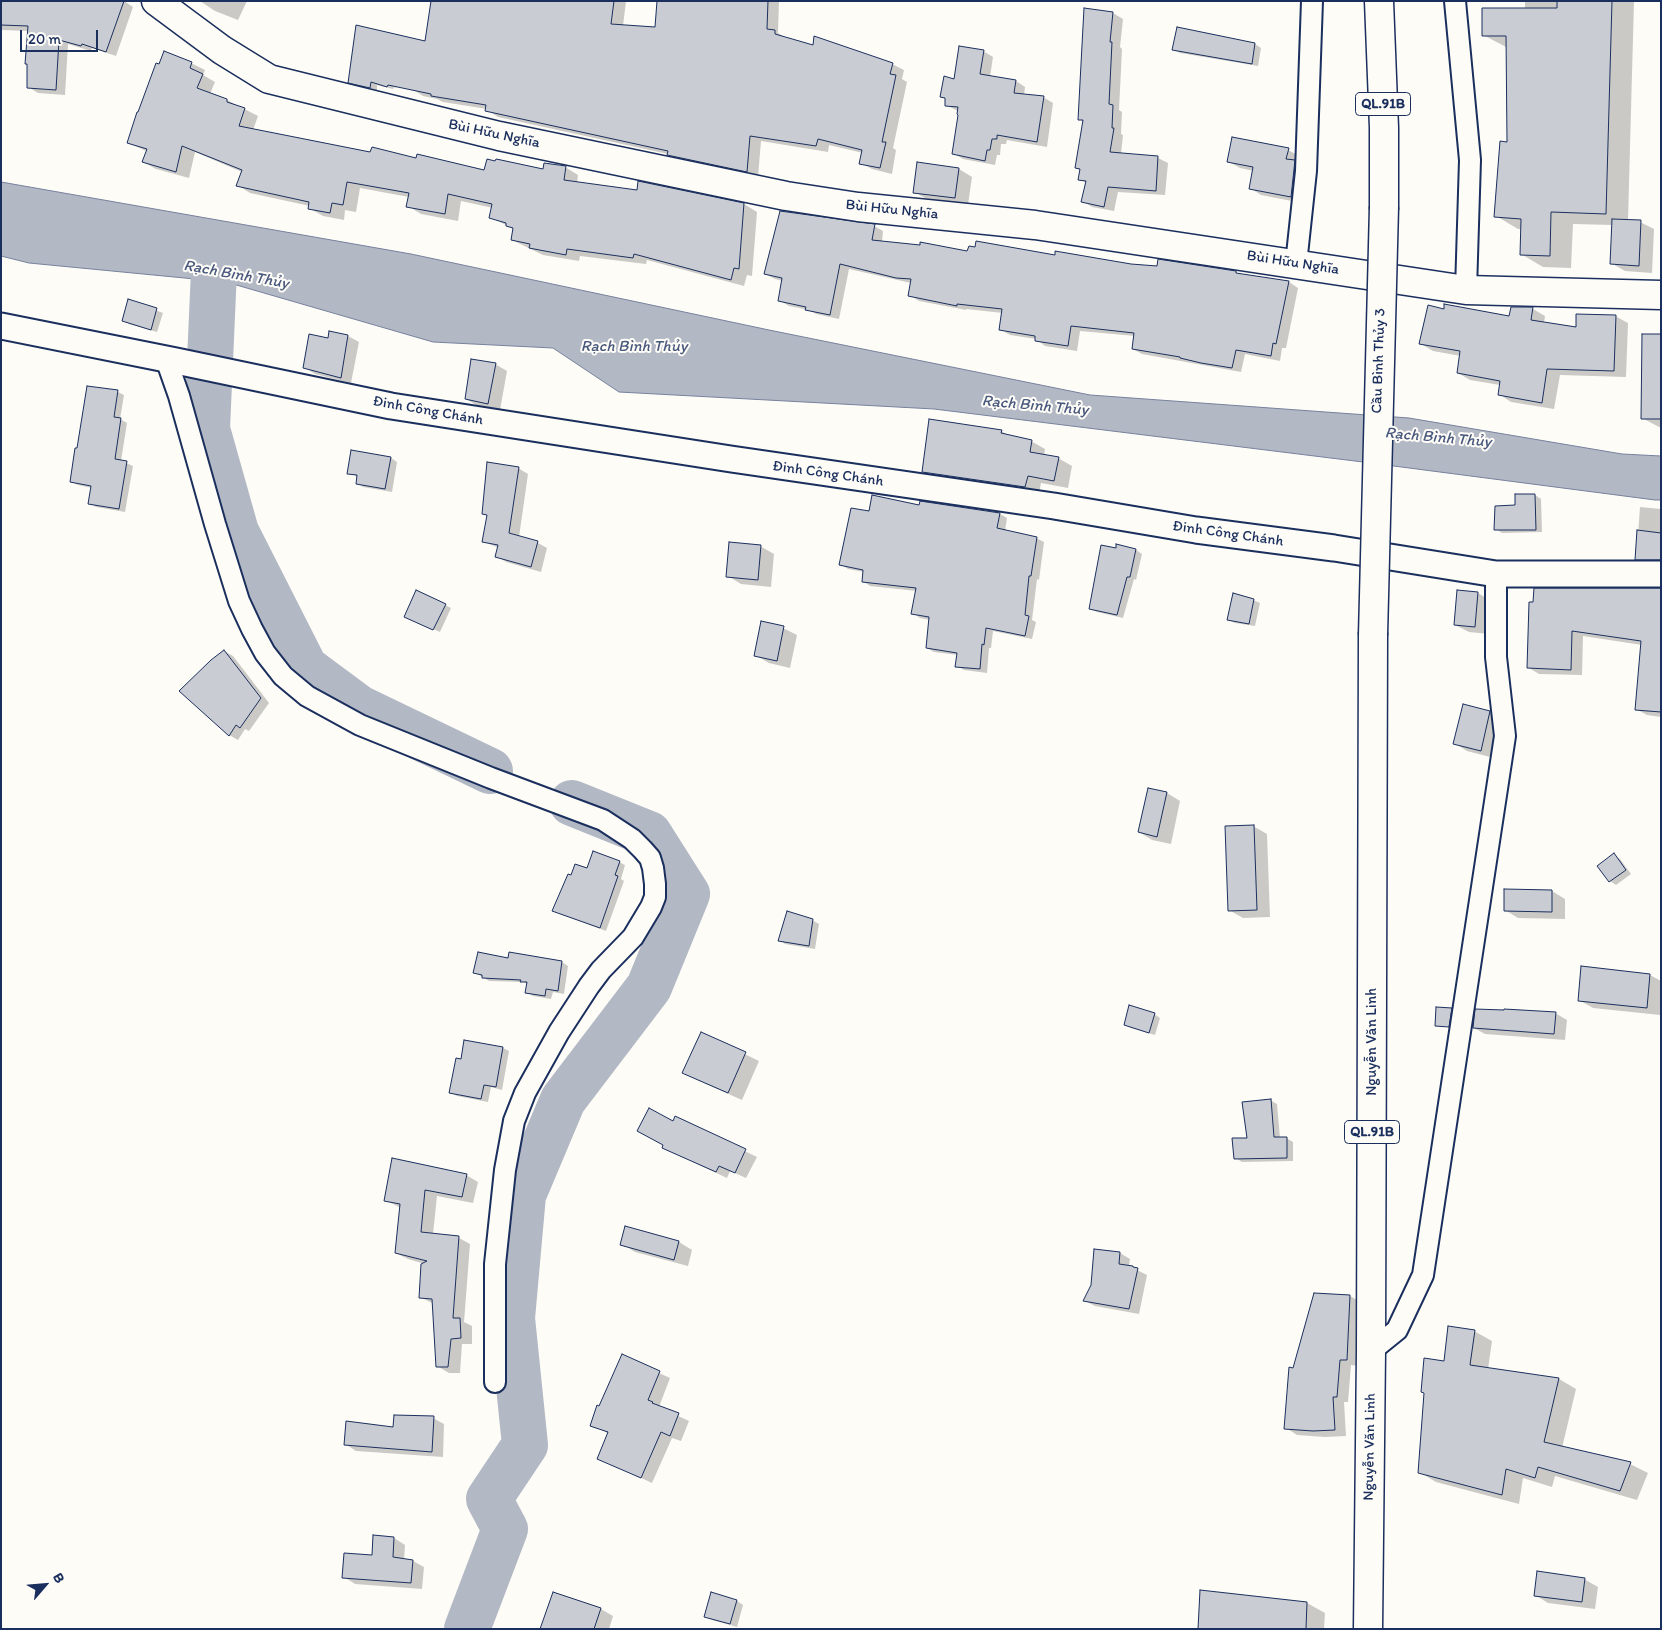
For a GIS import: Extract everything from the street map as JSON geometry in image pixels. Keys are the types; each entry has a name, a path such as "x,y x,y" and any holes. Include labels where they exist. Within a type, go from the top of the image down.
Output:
{"main road":[{"name":"Bùi Hữu Nghĩa","path":"156,1 222,50 269,79 460,127 786,196 858,207 1035,225 1466,290 1661,295"},
{"name":"Cầu Bình Thủy 3","path":"1373,635 1384,207 1384,128 1379,1"},
{"name":"Nguyễn Văn Linh","path":"1368,1629 1371,1351 1373,635"}],"street":[{"path":"1296,264 1306,171 1312,1"},
{"path":"1455,1 1470,160 1466,290"},
{"name":"Đinh Công Chánh","path":"1,326 391,406 750,462 1054,506 1196,530 1334,548 1496,574 1661,574"},
{"path":"171,360 215,524 239,601 265,653 284,676 307,696 360,725 602,820 638,845 650,858 656,884 655,896 651,907 633,937 601,970 559,1032 525,1093 514,1120 505,1170 495,1264 495,1382"},
{"path":"1371,1351 1397,1330 1423,1275 1505,736 1496,657 1496,574"}],"water":[{"name":"Rạch Bình Thủy","path":"1,182 411,254 769,330 1090,395 1409,418 1622,454 1661,456 1661,500 934,409 619,392 553,348 433,342 226,282 29,263 1,256"}],"building":[{"path":"1,1 124,1 106,52 82,44 81,46 59,40 56,90 27,88 27,64 25,64 28,26 1,25"},
{"path":"431,1 614,1 611,24 655,27 657,1 768,1 767,29 775,30 775,34 813,45 814,36 893,63 890,74 896,75 882,142 886,142 880,168 859,164 862,150 818,139 816,146 750,136 747,172 667,155 668,151 485,111 486,105 431,96 431,94 388,85 387,87 371,82 370,88 348,83 356,25 425,41"},
{"path":"1557,1 1612,1 1606,214 1551,212 1550,256 1520,255 1521,219 1494,217 1500,141 1507,142 1506,36 1482,36 1482,8 1557,8"},
{"path":"1084,8 1113,12 1110,42 1112,42 1109,104 1113,105 1112,128 1114,128 1110,152 1158,156 1156,191 1108,187 1104,207 1081,202 1086,181 1078,180 1080,169 1075,168 1083,120 1078,120"},
{"path":"1177,27 1255,43 1252,64 1172,50"},
{"path":"959,46 984,50 980,74 1016,80 1014,93 1044,96 1037,142 997,135 997,139 992,139 985,161 952,154 958,107 945,106 945,98 940,97 944,76 954,79"},
{"path":"164,51 192,62 190,68 203,74 197,88 245,108 239,126 370,152 372,147 416,158 417,154 484,170 487,159 495,161 496,159 543,169 544,163 566,166 564,180 637,190 638,181 744,203 739,269 734,268 731,280 634,254 633,258 567,249 566,255 529,248 530,244 511,240 513,228 506,226 506,223 489,218 492,204 448,194 445,214 406,207 409,193 347,182 343,205 332,203 330,213 308,209 309,202 236,186 242,170 182,146 176,172 142,162 147,149 127,143 156,63 159,64"},
{"path":"1232,137 1289,148 1286,159 1295,160 1291,197 1249,189 1253,167 1227,162"},
{"path":"917,162 959,168 955,198 913,193"},
{"path":"780,211 875,224 872,240 920,245 920,242 967,251 969,246 975,247 976,241 1055,255 1055,251 1131,264 1157,266 1158,259 1289,281 1276,344 1273,343 1271,356 1236,350 1232,368 1132,349 1134,333 1071,326 1068,346 1035,341 1035,336 999,330 1002,309 957,304 957,306 908,296 911,279 896,278 840,264 830,315 805,310 806,307 778,301 782,278 764,274"},
{"path":"1612,219 1641,220 1639,266 1610,264"},
{"path":"128,299 157,308 151,330 122,321"},
{"path":"1444,304 1509,316 1511,307 1533,307 1531,320 1576,327 1576,314 1616,315 1614,371 1547,369 1542,403 1498,395 1500,381 1457,373 1460,351 1419,344 1428,305 1444,309"},
{"path":"329,331 348,335 341,378 303,368 309,334 328,338"},
{"path":"1642,334 1661,334 1661,419 1641,419"},
{"path":"471,359 496,363 488,404 465,399"},
{"path":"87,386 118,390 114,417 121,418 115,459 127,461 119,509 88,504 91,486 70,482"},
{"path":"929,419 1002,430 1001,433 1032,440 1030,452 1059,457 1054,481 1028,476 1025,487 922,472"},
{"path":"351,450 391,457 385,489 356,484 357,475 347,474"},
{"path":"487,462 519,467 509,533 538,541 531,567 495,557 498,545 482,542 487,515 482,514"},
{"path":"1515,494 1535,494 1536,530 1494,530 1495,506 1515,505"},
{"path":"872,495 919,505 920,501 1000,513 997,528 1037,537 1031,576 1029,576 1025,615 1029,616 1025,636 986,628 984,645 982,644 980,669 955,667 957,653 926,648 929,617 911,614 916,588 862,582 863,570 839,565 851,508 869,511"},
{"path":"1637,530 1661,533 1661,560 1635,560"},
{"path":"729,542 761,545 758,580 726,577"},
{"path":"1116,544 1136,549 1130,577 1127,577 1117,615 1089,609 1101,545 1116,548"},
{"path":"1534,588 1661,588 1661,712 1635,710 1641,641 1572,631 1571,670 1527,668 1529,602 1533,602"},
{"path":"416,590 446,604 433,630 404,617"},
{"path":"1457,590 1478,592 1475,627 1454,625"},
{"path":"1233,593 1254,599 1249,624 1227,620"},
{"path":"761,621 784,626 777,661 754,656"},
{"path":"224,650 261,698 240,728 236,725 229,736 179,691"},
{"path":"1463,704 1490,711 1481,751 1453,744"},
{"path":"1148,788 1167,792 1157,837 1138,832"},
{"path":"1254,825 1257,910 1228,911 1225,826"},
{"path":"593,851 620,861 615,875 618,876 600,928 552,911 568,874 571,875 575,864 587,868"},
{"path":"1614,853 1626,870 1609,882 1597,866"},
{"path":"1504,889 1552,890 1552,912 1504,911"},
{"path":"787,911 813,919 809,946 778,941"},
{"path":"478,952 508,958 509,952 562,961 558,991 546,989 545,996 525,993 527,982 482,978 482,975 473,973"},
{"path":"1581,966 1650,974 1647,1008 1578,1001"},
{"path":"1129,1005 1155,1013 1149,1033 1124,1025"},
{"path":"1436,1007 1452,1008 1449,1027 1435,1026"},
{"path":"1475,1009 1556,1012 1554,1034 1473,1028"},
{"path":"701,1032 746,1052 728,1093 682,1073"},
{"path":"464,1040 503,1047 496,1087 484,1085 481,1099 449,1093 456,1058 461,1059"},
{"path":"1271,1099 1274,1137 1287,1137 1287,1158 1234,1159 1232,1138 1247,1138 1242,1102"},
{"path":"649,1108 673,1121 675,1116 746,1149 735,1173 719,1166 716,1172 662,1148 663,1145 637,1131"},
{"path":"392,1158 467,1174 462,1197 425,1190 421,1232 459,1236 453,1318 460,1318 461,1338 451,1339 448,1367 436,1367 432,1299 419,1298 421,1264 427,1261 395,1253 400,1204 384,1201"},
{"path":"625,1226 679,1241 674,1260 620,1245"},
{"path":"1094,1249 1120,1252 1119,1264 1138,1268 1129,1309 1083,1301 1091,1285"},
{"path":"1314,1293 1350,1295 1347,1360 1340,1360 1337,1397 1333,1397 1335,1430 1284,1429 1289,1367 1293,1368"},
{"path":"1448,1326 1475,1330 1470,1365 1559,1378 1544,1442 1631,1462 1620,1491 1538,1467 1535,1478 1506,1469 1502,1495 1418,1473 1424,1393 1421,1392 1424,1358 1444,1361"},
{"path":"622,1354 660,1371 648,1400 679,1413 670,1436 661,1432 641,1478 597,1459 608,1432 590,1426 597,1405 599,1406"},
{"path":"394,1415 434,1416 432,1452 344,1445 346,1421 393,1427"},
{"path":"373,1535 394,1537 393,1557 413,1560 411,1583 342,1578 344,1553 372,1555"},
{"path":"1537,1571 1585,1578 1582,1602 1534,1596"},
{"path":"1200,1590 1307,1602 1306,1629 1198,1629"},
{"path":"553,1592 601,1608 594,1629 540,1629"},
{"path":"711,1592 737,1600 730,1624 704,1617"}],"waterway":[{"path":"214,270 207,429 236,532 305,668 359,708 490,771"},
{"path":"467,1629 505,1529 489,1499 525,1445 512,1318 523,1195 563,1100 649,987 687,894 649,834 572,803"}]}
